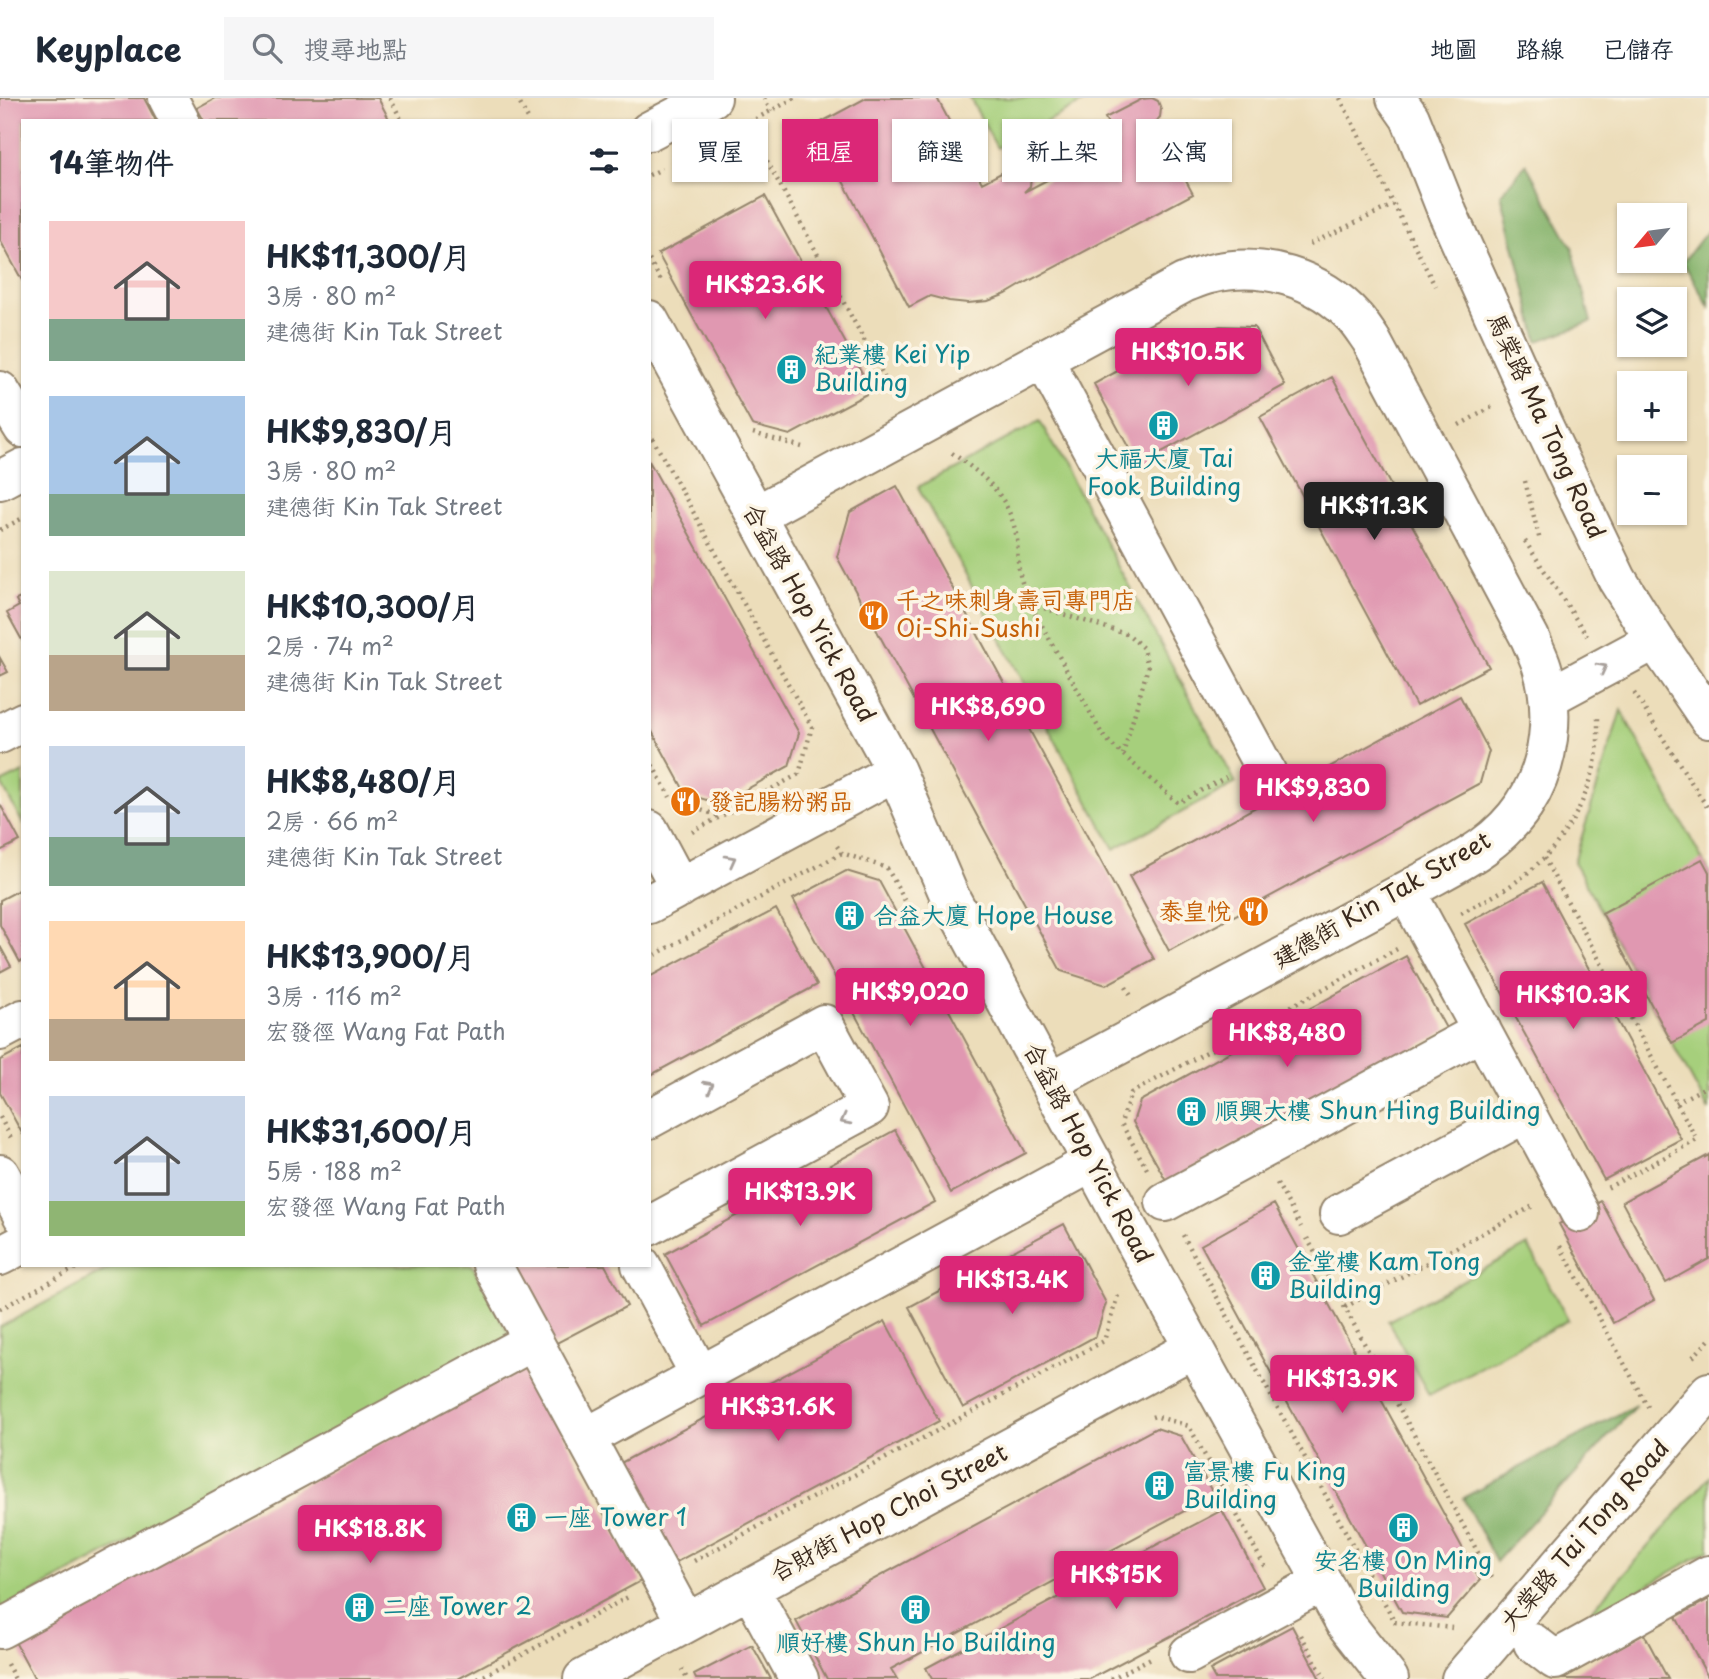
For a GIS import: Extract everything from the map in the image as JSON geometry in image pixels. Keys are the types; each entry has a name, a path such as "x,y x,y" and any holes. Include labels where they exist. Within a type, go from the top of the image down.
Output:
{"street":[{"path":"168,98 179,119"},
{"path":"651,130 712,98"},
{"name":"馬棠路 Ma Tong Road","path":"1405,105 1448,214 1544,427 1617,579 1654,640 1709,719"},
{"name":"建德街 Kin Tak Street","path":"756,515 1184,283 1209,274 1262,270 1289,276 1313,286 1336,300 1355,318 1371,340 1530,638 1542,667 1549,697 1550,725 1546,753 1525,804 1488,845 1050,1082"},
{"name":"合益路 Hop Yick Road","path":"651,328 660,364 756,515 896,771 950,897 1194,1348 1345,1623 1389,1679"},
{"path":"1044,360 1266,771"},
{"path":"0,391 21,425"},
{"path":"0,480 21,469"},
{"path":"1549,697 1654,640"},
{"path":"0,734 21,723"},
{"path":"651,838 665,896 896,771"},
{"path":"1406,891 1578,1215"},
{"path":"0,1031 21,1020"},
{"path":"651,1118 824,1024 869,1107 651,1225"},
{"path":"1165,1202 1482,1031"},
{"path":"1339,1214 1526,1113"},
{"path":"585,1438 1093,1162"},
{"path":"0,1174 21,1212"},
{"path":"0,1256 21,1245"},
{"path":"493,1267 686,1623"},
{"path":"642,1267 700,1375"},
{"path":"0,1629 533,1341"},
{"name":"合財街 Hop Choi Street","path":"583,1679 1194,1348"},
{"name":"大棠路 Tai Tong Road","path":"1461,1679 1709,1392"},
{"path":"1533,1643 1555,1660 1709,1575"},
{"path":"1174,1654 1284,1603 1322,1582"},
{"path":"750,1588 799,1679"}],"path":[{"path":"390,98 401,119"},
{"path":"517,98 528,119"},
{"path":"764,98 771,111"},
{"path":"1340,98 1436,287"},
{"path":"768,163 898,404"},
{"path":"1312,252 1303,248 1394,205"},
{"path":"1452,428 1496,405"},
{"path":"651,436 812,727 799,774 721,816 672,802 651,763"},
{"path":"944,448 981,473 1006,504 1017,542 1022,585 1102,734 1122,755 1178,803 1227,776"},
{"path":"1524,479 1540,541"},
{"path":"0,530 21,519"},
{"path":"1519,533 1587,637"},
{"path":"1030,604 1129,635 1143,648 1148,667 1122,755"},
{"path":"1634,693 1709,810"},
{"path":"651,957 842,853 887,868 914,916"},
{"path":"1544,858 1697,1140 1578,1215 1648,1408"},
{"path":"1395,1622 1121,1123 1131,1093 1399,948"},
{"path":"1676,1103 1709,1085"},
{"path":"1259,1151 1494,1581"},
{"path":"1345,1307 1537,1203"},
{"path":"0,1309 77,1267"},
{"path":"478,1679 1104,1341 1118,1296 1112,1285"},
{"path":"1143,1422 1155,1416 1189,1426 1325,1679"},
{"path":"1111,1679 1174,1654"},
{"path":"673,1674 693,1663"},
{"path":"682,1669 687,1679"}],"green space":[{"path":"970,98 1091,98 1052,119 1002,119 1002,145 997,148 988,131 988,119 981,119"},
{"path":"1526,164 1572,247 1591,322 1538,341 1501,194"},
{"path":"1709,229 1709,307 1687,269 1687,257"},
{"path":"1040,421 1236,783 1114,849 918,487"},
{"path":"1621,710 1709,872 1709,1111 1574,862"},
{"path":"21,773 21,820 1,783"},
{"path":"1528,1245 1568,1320 1429,1395 1388,1321"},
{"path":"111,1267 473,1267 510,1336 0,1610 0,1327"},
{"path":"1636,1405 1496,1562 1463,1498"},
{"path":"1709,1477 1709,1550 1579,1625"}],"building":[{"path":"0,98 144,98 155,119 21,119 21,278 0,240"},
{"path":"215,98 378,98 389,119 203,119 197,108"},
{"path":"866,98 937,98 948,119 892,119 892,182 982,183 1002,173 1002,182 1030,182 1024,192 1043,182 1122,182 1122,119 1105,118 1142,99 1152,98 1158,101 1160,117 1136,119 1136,182 1187,182 1193,194 1006,294 988,301 968,303 930,296 909,307 843,182 878,182 878,119 827,119"},
{"path":"765,196 872,391 790,435 752,425 658,254"},
{"name":"大福大廈 Tai Fook Building","path":"1220,326 1254,327 1285,385 1138,465 1094,384 1174,340"},
{"path":"1332,377 1489,667 1416,706 1260,417"},
{"path":"651,465 799,733 789,766 720,804 686,794 651,730"},
{"path":"897,486 1154,959 1106,985 1061,971 837,557 850,512"},
{"path":"21,598 21,638 7,613 19,606 16,600"},
{"path":"0,658 8,672 0,676"},
{"path":"1460,696 1489,751 1480,783 1169,951 1129,876"},
{"path":"0,804 20,841 0,851"},
{"path":"1702,859 1709,872 1709,1023 1672,1043 1602,913"},
{"path":"846,871 879,881 1026,1153 951,1193 793,899"},
{"path":"1542,882 1681,1139 1604,1180 1465,924"},
{"path":"21,889 20,962 0,925 0,900"},
{"path":"776,909 817,985 651,1075 651,976"},
{"path":"0,946 11,966 0,972"},
{"path":"1406,956 1447,1030 1167,1182 1133,1122 1140,1101"},
{"path":"21,1049 21,1131 0,1093 0,1060"},
{"path":"895,1130 935,1202 704,1326 665,1254"},
{"path":"1709,1155 1709,1259 1666,1283 1622,1202"},
{"path":"1601,1201 1654,1300 1613,1323 1559,1224"},
{"path":"1274,1204 1480,1580 1447,1618 1402,1612 1201,1245"},
{"path":"1064,1224 1106,1303 1096,1336 963,1408 909,1307"},
{"path":"511,1267 606,1267 627,1306 553,1345"},
{"path":"885,1321 939,1421 671,1565 617,1465"},
{"path":"526,1365 641,1581 458,1679 35,1679 14,1640"},
{"path":"1156,1428 1181,1436 1214,1495 891,1669 897,1679 827,1679 796,1621"},
{"path":"1222,1510 1263,1587 1090,1679 932,1679 926,1668"},
{"path":"1709,1599 1709,1679 1676,1617"},
{"path":"1292,1626 1320,1679 1215,1679 1210,1670"},
{"path":"1644,1634 1668,1679 1561,1679"},
{"path":"752,1645 771,1679 696,1679 694,1675"}],"place":[{"name":"紀業樓 Kei Yip Building","path":"791,369"},
{"name":"大福大廈 Tai Fook Building","path":"1164,425"},
{"name":"千之味刺身壽司專門店 Oi-Shi-Sushi","path":"873,615"},
{"name":"發記腸粉粥品","path":"686,802"},
{"name":"泰皇悅","path":"1254,912"},
{"name":"合益大廈 Hope House","path":"850,916"},
{"name":"順興大樓 Shun Hing Building","path":"1192,1111"},
{"name":"金堂樓 Kam Tong Building","path":"1265,1276"},
{"name":"富景樓 Fu King Building","path":"1160,1486"},
{"name":"一座 Tower 1","path":"521,1518"},
{"name":"安名樓 On Ming Building","path":"1403,1527"},
{"name":"二座 Tower 2","path":"360,1607"},
{"name":"順好樓 Shun Ho Building","path":"916,1609"}]}
